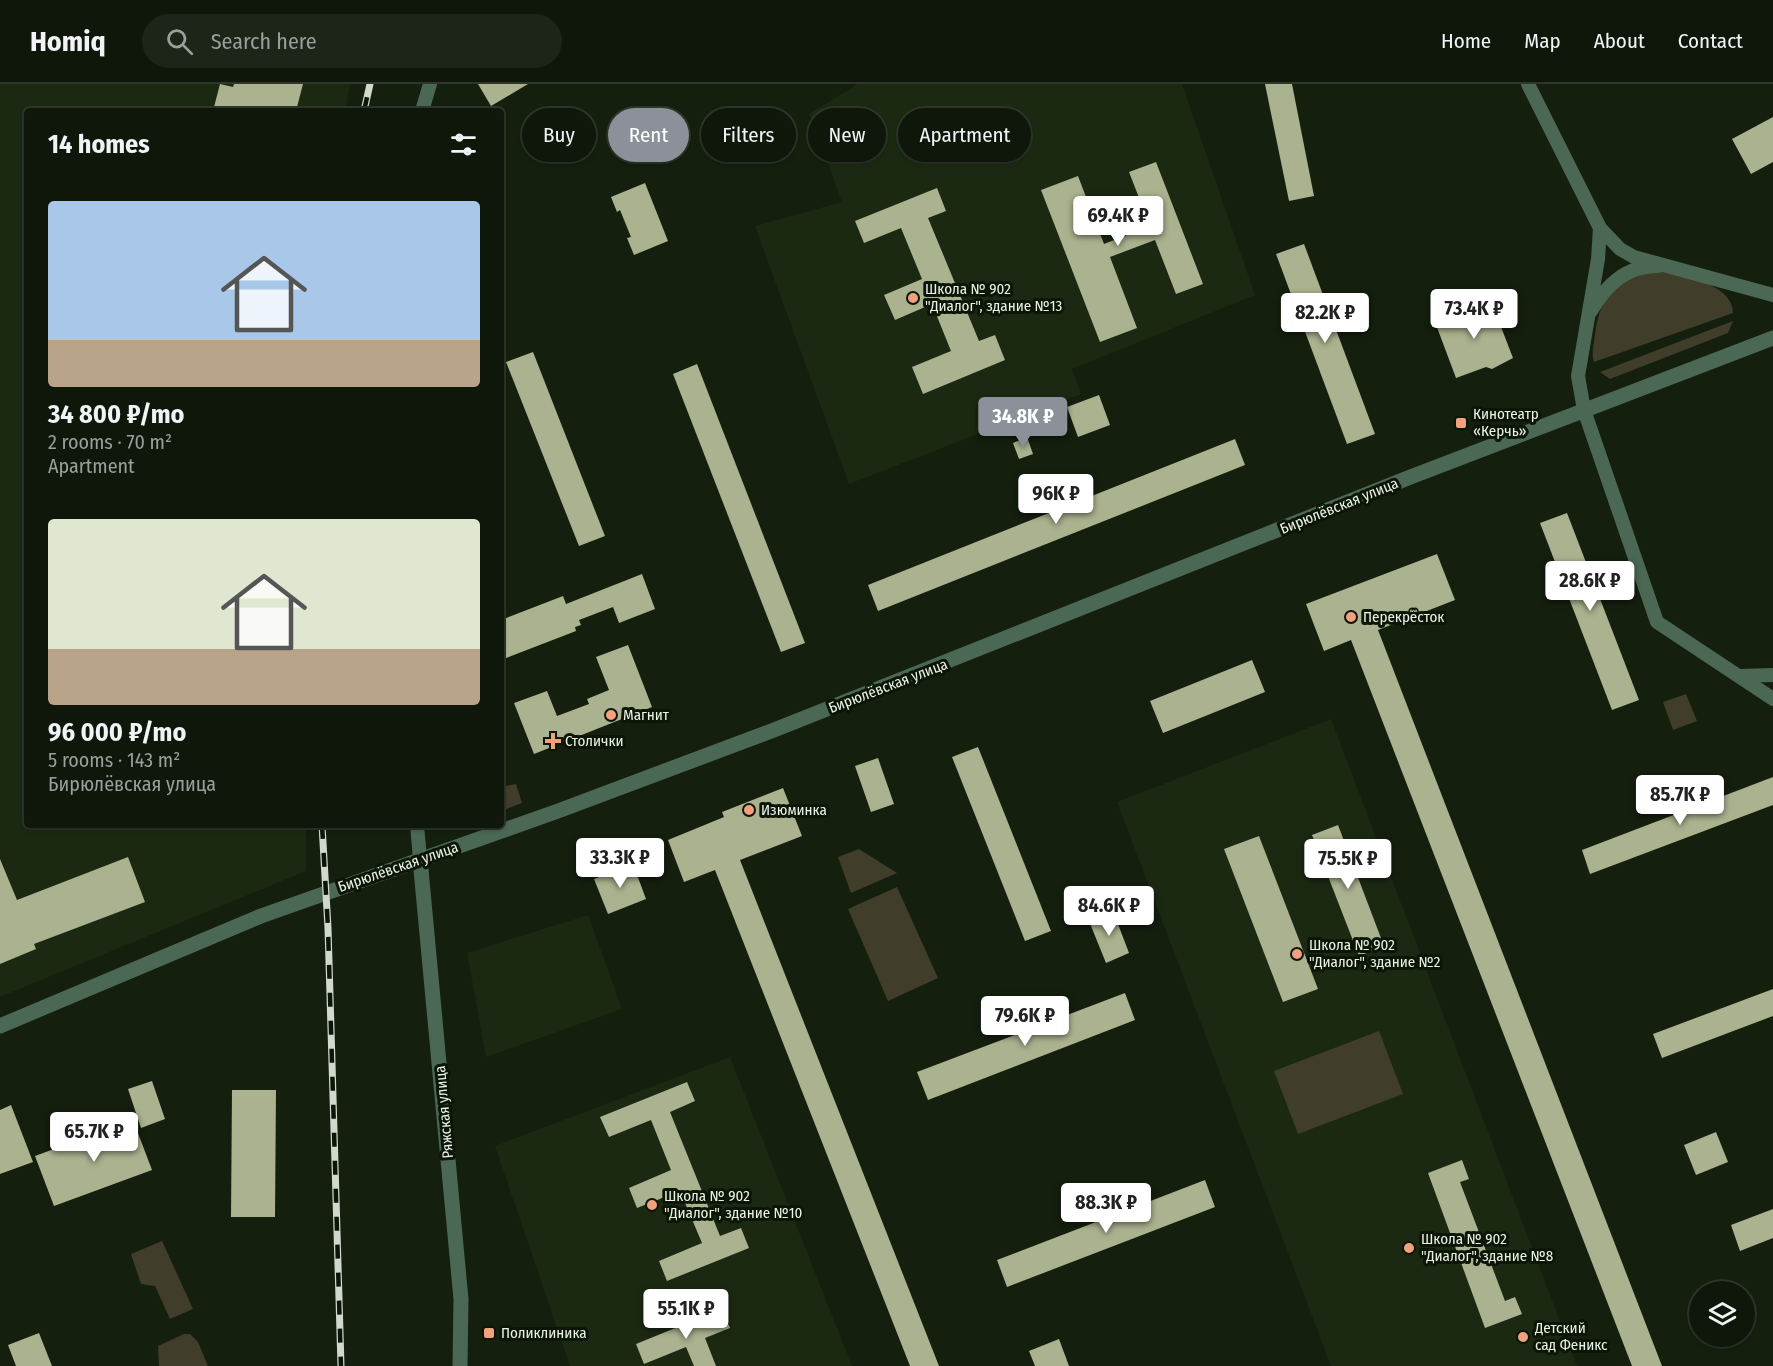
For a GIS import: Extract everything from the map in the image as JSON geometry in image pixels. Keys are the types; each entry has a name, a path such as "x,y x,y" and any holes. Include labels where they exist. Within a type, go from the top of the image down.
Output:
{"street":[{"path":"423,108 430,84"},
{"path":"1528,84 1600,228 1627,253 1773,296"},
{"path":"1600,228 1598,259 1578,376 1584,410 1657,622 1773,699"},
{"path":"1587,318 1600,297 1621,275 1647,266 1672,267"},
{"name":"Бирюлёвская улица","path":"0,1026 261,915 774,730 1584,410 1773,338"},
{"path":"1740,676 1773,675"},
{"path":"417,828 420,859"},
{"name":"Ряжская улица","path":"420,859 461,1299 460,1366"}],"shaded area":[{"path":"0,84 350,84 346,108 24,108 24,828 306,828 306,871 0,997"},
{"path":"858,84 1182,84 1255,295 1072,369 1081,394 849,484 755,226 842,202 827,162 886,162 886,108 819,108"},
{"path":"1655,270 1690,277 1715,287 1725,294 1731,303 1733,313 1594,362 1593,348 1597,320 1606,299 1621,284"},
{"path":"1733,321 1728,333 1610,379 1600,372"},
{"path":"1686,694 1697,721 1673,730 1663,702"},
{"name":"Школа № 902 \"Диалог\", здание №2","path":"1331,719 1577,1366 1331,1366 1117,802"},
{"path":"516,784 522,803 504,810 504,786"},
{"path":"859,849 897,873 851,893 838,857"},
{"path":"897,887 938,978 888,1001 848,909"},
{"path":"588,915 622,1009 486,1057 467,953"},
{"path":"1379,1031 1403,1094 1298,1134 1274,1071"},
{"name":"Школа № 902 \"Диалог\", здание №10","path":"730,1057 852,1366 570,1366 495,1146"},
{"path":"162,1241 193,1309 170,1319 155,1286 141,1284 131,1254"},
{"path":"184,1334 190,1334 198,1342 208,1366 159,1366 158,1346"}],"building":[{"path":"220,84 233,87 234,84 303,84 297,108 214,108"},
{"path":"478,84 528,84 491,106"},
{"path":"1265,84 1292,84 1314,196 1289,201"},
{"path":"1773,117 1773,162 1751,174 1732,139"},
{"path":"1156,162 1203,284 1176,294 1155,240 1110,257 1137,328 1100,342 1041,190 1078,176 1104,244 1150,226 1129,172"},
{"path":"645,183 668,241 634,255 627,238 631,237 620,210 617,212 611,197"},
{"path":"937,188 946,211 928,218 979,341 995,335 1005,360 923,394 912,367 951,351 932,304 895,320 884,295 922,279 901,228 864,243 855,221"},
{"path":"1304,244 1375,434 1347,444 1276,254"},
{"path":"1491,301 1513,358 1492,369 1486,367 1456,378 1435,322"},
{"path":"533,352 605,536 579,546 506,362"},
{"path":"697,364 805,643 781,652 673,374"},
{"path":"1099,395 1110,425 1078,437 1067,407"},
{"path":"1027,437 1033,454 1019,459 1013,443"},
{"path":"1235,439 1245,465 878,611 868,585"},
{"path":"1567,513 1639,700 1612,710 1540,523"},
{"path":"1437,554 1455,600 1378,630 1662,1366 1632,1366 1351,640 1324,651 1306,604"},
{"path":"642,574 655,609 619,623 613,607 579,620 581,625 575,627 576,631 504,659 504,619 563,596 566,604"},
{"path":"628,645 652,707 534,754 514,703 547,691 557,716 589,704 587,699 609,690 596,657"},
{"path":"1252,660 1265,692 1163,733 1150,701"},
{"path":"978,747 1051,931 1025,941 952,757"},
{"path":"878,758 894,804 871,812 855,766"},
{"path":"1773,777 1773,805 1590,874 1582,850"},
{"path":"783,788 802,836 740,860 939,1366 910,1366 715,870 684,882 668,840 724,817 722,812"},
{"path":"1338,825 1384,946 1359,956 1312,835"},
{"path":"1259,836 1318,989 1283,1002 1224,849"},
{"path":"128,857 145,902 34,944 36,949 0,964 0,859 17,900"},
{"path":"633,864 646,899 608,914 594,879"},
{"path":"1113,911 1129,953 1106,963 1089,921"},
{"path":"1773,989 1773,1016 1662,1058 1653,1034"},
{"path":"1125,993 1135,1020 928,1100 917,1072"},
{"path":"152,1081 165,1119 141,1128 128,1089"},
{"path":"687,1082 695,1101 670,1112 720,1236 741,1228 749,1248 667,1281 659,1261 702,1243 680,1191 637,1208 629,1188 671,1170 651,1120 609,1137 600,1117"},
{"path":"232,1090 276,1090 275,1217 231,1217"},
{"path":"11,1105 33,1162 0,1174 0,1110"},
{"path":"133,1120 152,1170 54,1206 35,1156"},
{"path":"1716,1132 1728,1162 1696,1175 1684,1145"},
{"path":"1462,1160 1469,1179 1460,1182 1505,1301 1515,1297 1522,1314 1485,1328 1428,1173"},
{"path":"1205,1180 1215,1207 1007,1287 997,1260"},
{"path":"1773,1209 1773,1238 1740,1251 1731,1225"},
{"path":"722,1309 730,1328 705,1338 716,1366 694,1366 686,1347 644,1364 636,1344"},
{"path":"39,1333 52,1366 16,1366 8,1345"},
{"path":"1059,1339 1069,1366 1035,1366 1029,1351"}],"railway":[{"path":"365,108 370,84"},
{"path":"322,828 328,928 341,1366"}],"place":[{"name":"Школа № 902 \"Диалог\", здание №13","path":"913,298"},
{"name":"Кинотеатр «Керчь»","path":"1461,423"},
{"name":"Перекрёсток","path":"1351,617"},
{"name":"Магнит","path":"611,715"},
{"name":"Столички","path":"553,741"},
{"name":"Изюминка","path":"749,810"},
{"name":"Школа № 902 \"Диалог\", здание №2","path":"1297,954"},
{"name":"Школа № 902 \"Диалог\", здание №10","path":"652,1205"},
{"name":"Школа № 902 \"Диалог\", здание №8","path":"1409,1248"},
{"name":"Поликлиника","path":"489,1333"},
{"name":"Детский сад Феникс","path":"1523,1337"}]}
